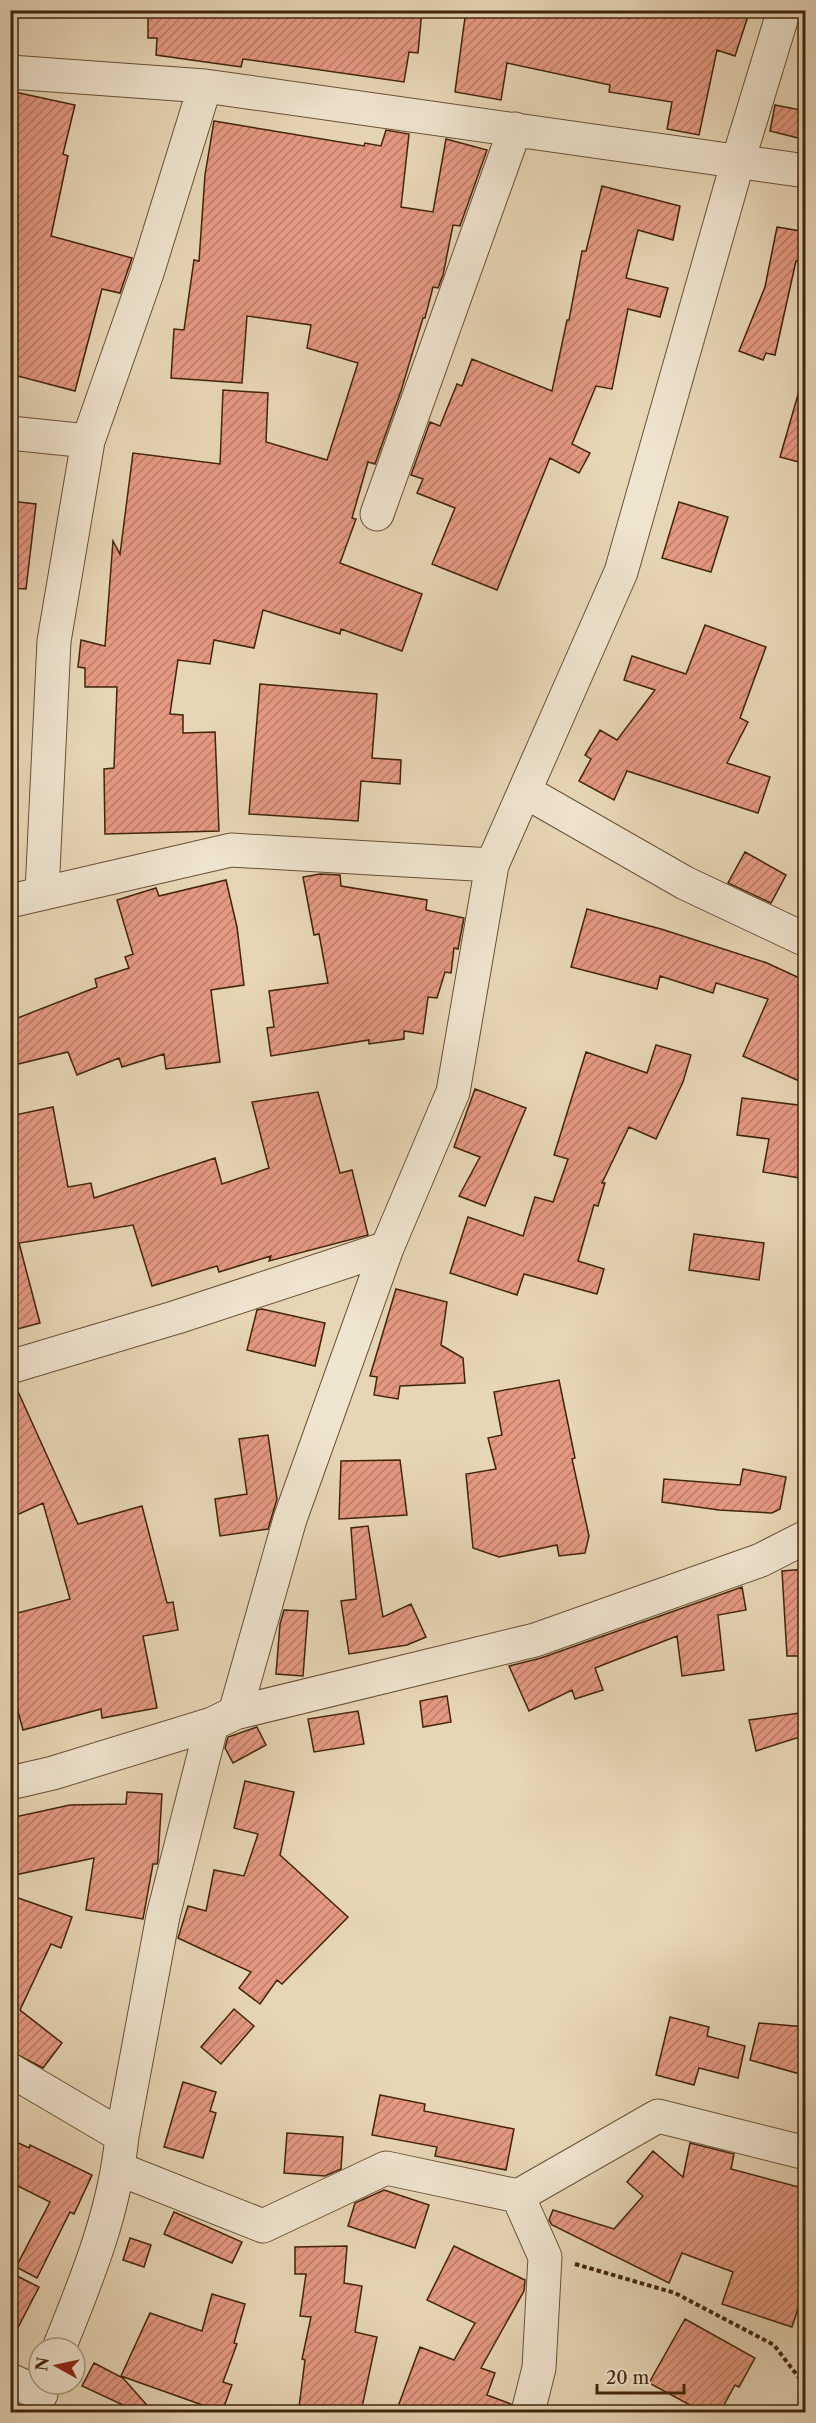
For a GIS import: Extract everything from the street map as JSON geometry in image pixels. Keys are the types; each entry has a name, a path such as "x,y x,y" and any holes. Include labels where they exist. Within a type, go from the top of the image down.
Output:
{"street":[{"path":"64,2336 97,2254 119,2169 122,2136 163,1916 224,1719 290,1519 387,1248 453,1092 492,865 621,572 738,161 784,10"},
{"path":"10,72 205,86 806,171"},
{"path":"42,892 54,641 88,441 147,273 205,86"},
{"path":"377,514 515,129"},
{"path":"10,433 88,441"},
{"path":"526,792 685,883 806,940"},
{"path":"10,901 231,850 492,865"},
{"path":"10,1367 177,1317 387,1248"},
{"path":"10,1783 53,1773 224,1719 535,1640 761,1560 806,1537"},
{"path":"10,2070 122,2136"},
{"path":"119,2169 263,2226 386,2168 518,2196 658,2116 806,2153"},
{"path":"518,2196 545,2258 539,2368 528,2412"},
{"path":"10,2379 41,2397"}],"path":[{"path":"545,2258 599,2269 675,2293 774,2345 803,2383 802,2412"}],"building":[{"path":"148,10 270,10 318,18 319,10 422,10 418,53 409,52 404,82 243,59 241,67 156,55 157,38 148,38"},
{"path":"466,10 584,10 630,18 632,10 750,10 735,56 717,50 699,135 667,129 672,102 609,92 610,85 507,63 501,100 455,92"},
{"path":"10,91 75,105 63,154 68,156 51,236 132,258 120,293 102,289 75,391 10,374"},
{"path":"775,105 806,111 806,140 770,131"},
{"path":"214,121 364,146 365,143 381,146 386,130 409,134 401,207 433,212 446,139 487,150 460,226 453,225 443,275 438,288 433,287 425,318 423,318 401,391 375,464 368,462 352,518 356,519 340,563 422,594 402,651 341,629 340,634 263,610 254,648 214,640 210,664 178,660 170,714 183,715 183,733 215,732 219,831 105,834 104,769 114,768 117,687 85,687 85,668 78,667 81,640 105,646 113,541 120,554 133,453 220,464 223,390 268,393 266,442 327,460 358,363 307,348 311,325 247,316 242,383 171,378 174,329 184,330 194,260 199,261 205,175"},
{"path":"602,186 680,206 673,240 638,230 626,278 668,288 660,317 628,309 612,389 596,386 572,444 590,453 579,473 550,458 497,590 432,564 455,508 417,493 423,479 411,475 430,422 440,426 457,384 462,386 472,359 552,391 582,251 586,251"},
{"path":"777,227 806,232 806,263 796,261 775,355 766,353 763,360 739,351 765,287"},
{"path":"799,391 806,392 806,464 780,457"},
{"path":"10,501 36,504 26,589 10,588"},
{"path":"679,502 728,517 711,572 662,558"},
{"path":"705,625 766,647 740,718 748,722 727,763 770,777 758,813 627,771 614,800 579,781 591,759 585,755 600,730 617,740 655,690 624,680 632,656 686,674"},
{"path":"260,684 377,694 372,758 401,760 400,784 361,781 358,821 249,814"},
{"path":"745,852 786,875 771,903 728,883"},
{"path":"320,874 340,875 341,886 427,900 426,910 464,918 458,949 454,948 451,973 445,972 437,998 428,997 423,1034 404,1031 404,1039 369,1044 369,1040 271,1056 267,1028 274,1027 269,991 328,983 319,934 314,935 303,877"},
{"path":"226,880 237,927 244,985 211,990 220,1062 166,1069 164,1054 122,1067 119,1058 77,1075 68,1052 10,1066 10,1021 97,987 95,979 129,968 125,957 133,954 117,900 156,888 159,896"},
{"path":"587,909 661,929 767,963 806,981 806,1084 743,1056 768,999 716,983 713,993 660,976 657,989 571,967"},
{"path":"656,1045 691,1055 683,1082 656,1139 629,1127 602,1183 605,1183 598,1206 594,1205 578,1261 604,1269 597,1294 524,1274 517,1295 450,1273 468,1217 523,1236 535,1197 553,1202 568,1159 554,1155 586,1052 647,1073"},
{"path":"475,1089 526,1108 485,1206 459,1196 480,1157 454,1147"},
{"path":"318,1092 340,1173 352,1170 368,1235 269,1261 271,1256 219,1272 217,1266 152,1286 133,1225 19,1243 40,1323 10,1331 10,1116 53,1107 68,1187 91,1183 94,1198 215,1158 222,1184 269,1168 252,1102"},
{"path":"742,1098 806,1106 806,1179 763,1172 769,1139 737,1135"},
{"path":"694,1234 764,1243 759,1280 689,1270"},
{"path":"396,1289 447,1302 441,1345 463,1358 465,1383 400,1386 398,1399 374,1395 377,1377 370,1376"},
{"path":"262,1309 325,1323 315,1366 247,1350 257,1310"},
{"path":"559,1380 575,1458 572,1459 589,1536 585,1553 559,1556 557,1545 499,1557 473,1548 466,1474 496,1469 488,1438 502,1435 494,1392"},
{"path":"10,1385 15,1385 78,1524 142,1506 167,1603 173,1602 178,1630 143,1636 157,1708 102,1718 101,1709 23,1730 10,1682 10,1615 70,1599 43,1503 10,1518"},
{"path":"268,1435 277,1499 268,1529 220,1536 215,1499 247,1494 239,1439"},
{"path":"400,1460 407,1515 339,1519 341,1461"},
{"path":"743,1469 786,1477 780,1509 772,1513 719,1510 662,1502 664,1479 740,1485"},
{"path":"368,1526 383,1617 411,1604 426,1637 407,1645 349,1654 341,1601 356,1599 351,1528"},
{"path":"806,1569 806,1656 787,1656 782,1571"},
{"path":"742,1587 746,1610 718,1615 724,1670 682,1676 677,1636 595,1668 603,1690 575,1699 572,1690 529,1711 509,1666 541,1658"},
{"path":"284,1610 308,1611 303,1676 276,1674 280,1624"},
{"path":"447,1696 451,1722 423,1727 420,1701"},
{"path":"358,1711 364,1744 314,1752 308,1719"},
{"path":"806,1712 806,1735 756,1751 749,1720"},
{"path":"257,1727 266,1745 233,1763 225,1748 228,1737"},
{"path":"245,1781 294,1792 280,1855 348,1917 282,1984 277,1980 260,2004 239,1988 251,1972 178,1938 188,1906 206,1911 214,1870 244,1876 258,1834 234,1828"},
{"path":"127,1792 162,1794 158,1860 157,1864 153,1864 143,1919 86,1910 94,1858 10,1876 10,1818 70,1805 126,1804"},
{"path":"10,1895 72,1917 61,1948 51,1944 20,2010 62,2043 43,2068 10,2051"},
{"path":"234,2009 254,2026 221,2064 201,2047"},
{"path":"670,2017 709,2027 707,2036 745,2046 738,2078 699,2068 694,2085 656,2075"},
{"path":"759,2023 806,2027 806,2054 800,2074 750,2060"},
{"path":"183,2082 216,2092 210,2111 216,2113 203,2158 164,2147"},
{"path":"380,2095 425,2104 424,2111 514,2129 506,2170 435,2156 437,2147 372,2135"},
{"path":"287,2133 343,2137 341,2169 325,2176 284,2173"},
{"path":"10,2139 29,2148 30,2145 92,2175 74,2214 70,2212 37,2278 16,2267 50,2202 10,2182"},
{"path":"690,2143 734,2154 731,2169 806,2189 806,2284 792,2327 722,2304 733,2272 682,2253 669,2283 552,2225 549,2220 553,2210 614,2229 643,2196 627,2182 653,2151 683,2177"},
{"path":"384,2190 429,2205 415,2248 348,2226 355,2203"},
{"path":"174,2212 242,2242 232,2263 164,2234"},
{"path":"130,2238 151,2245 144,2267 123,2260"},
{"path":"347,2246 344,2283 362,2286 355,2332 377,2337 361,2412 299,2407 305,2360 302,2359 311,2317 300,2316 306,2274 295,2274 295,2247"},
{"path":"454,2246 525,2280 524,2291 481,2368 495,2373 487,2395 511,2404 510,2412 396,2412 420,2347 454,2360 475,2323 427,2300"},
{"path":"17,2276 39,2287 10,2343 10,2290"},
{"path":"212,2294 245,2304 234,2343 237,2344 223,2382 232,2385 222,2412 121,2376 150,2313 202,2331"},
{"path":"685,2319 755,2358 739,2387 735,2385 720,2412 703,2412 649,2383"},
{"path":"94,2363 123,2378 153,2412 138,2412 87,2388 87,2376"}]}
